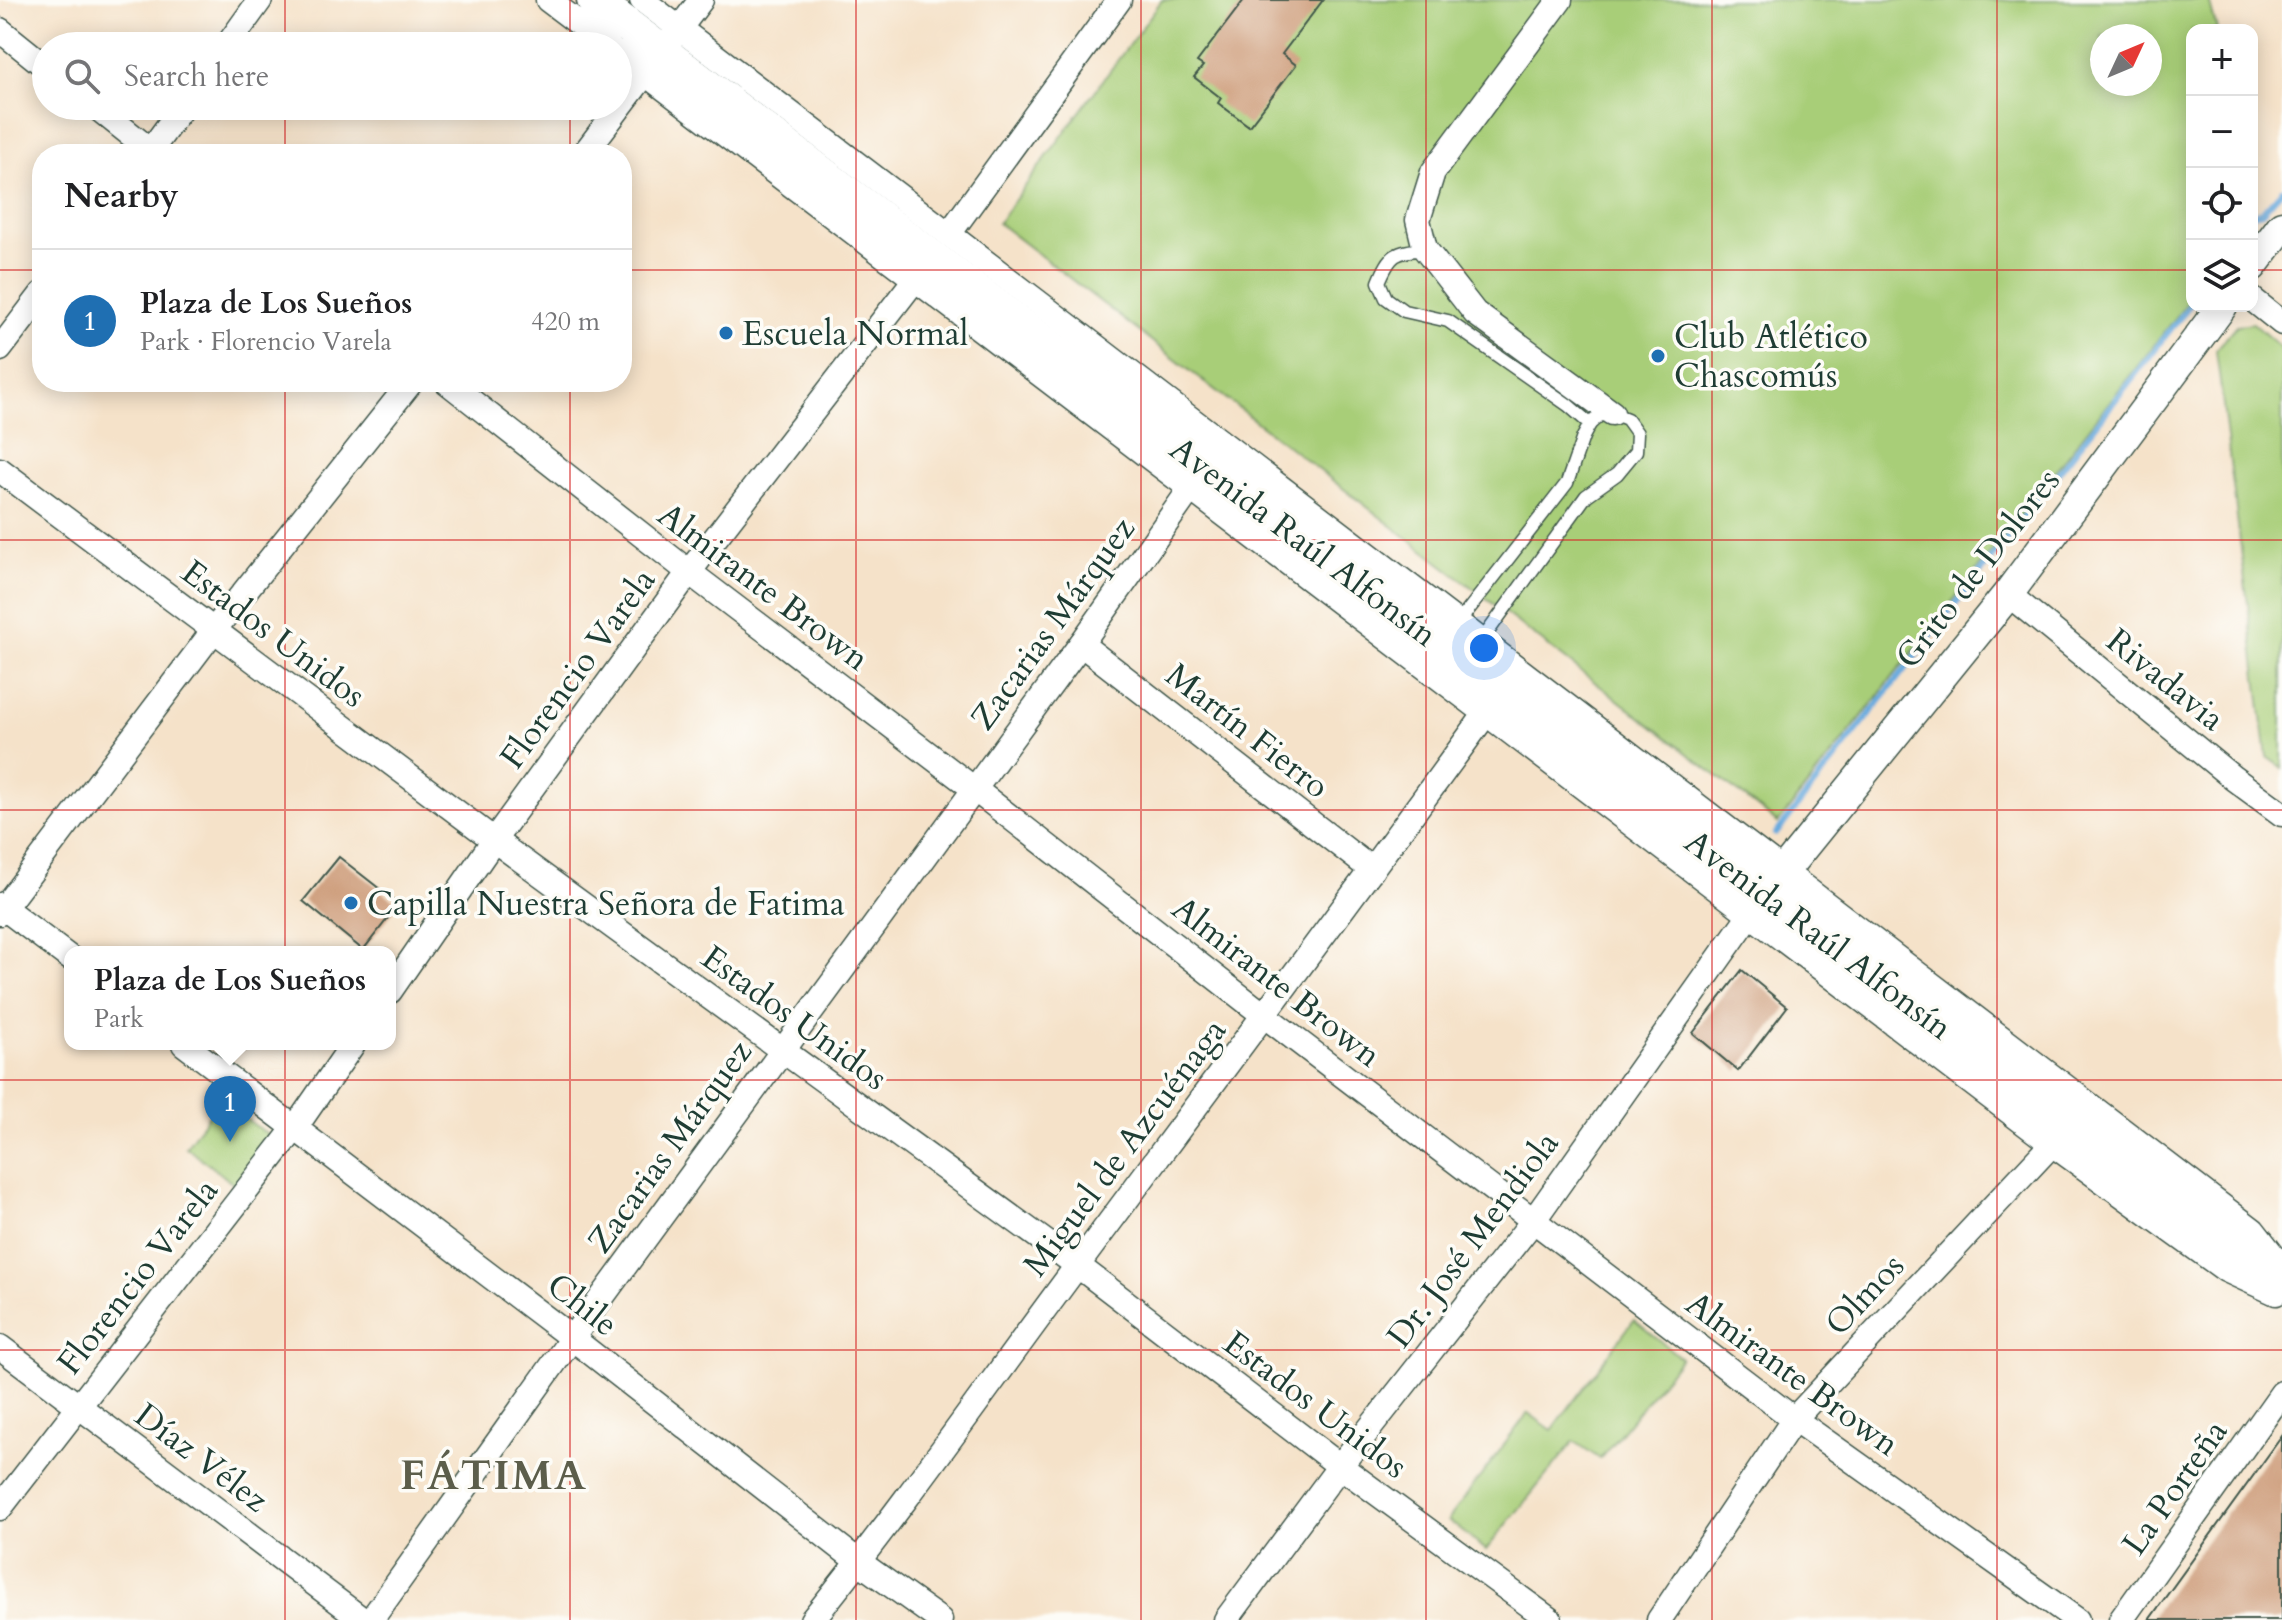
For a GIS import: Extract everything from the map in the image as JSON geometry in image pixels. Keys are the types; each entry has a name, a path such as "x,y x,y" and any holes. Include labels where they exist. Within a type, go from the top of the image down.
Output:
{"main road":[{"name":"Avenida Raúl Alfonsín","path":"594,0 2282,1285"}],"street":[{"path":"237,32 260,0"},
{"path":"548,0 590,32"},
{"name":"Avenida Raúl Alfonsín","path":"642,0 662,51 916,278 1207,466 1459,622 2052,1144 2226,1270 2282,1296"},
{"path":"632,91 701,0"},
{"path":"949,234 1119,0"},
{"path":"1560,0 1433,172 1418,220 1425,249 1475,313 1612,413"},
{"path":"0,30 32,56"},
{"name":"Avenida Raúl Alfonsín","path":"632,52 662,51 949,234 1487,712 1767,892 2253,1230 2282,1267"},
{"path":"112,120 140,144"},
{"path":"157,144 173,120"},
{"path":"592,144 610,120"},
{"path":"2258,258 2282,226"},
{"name":"Florencio Varela","path":"396,982 494,840 689,572 916,278"},
{"path":"2258,304 2282,323"},
{"path":"0,349 32,307"},
{"name":"Grito de Dolores","path":"1767,892 2008,594 2218,312"},
{"path":"64,954 1,909 214,630 403,392"},
{"name":"Almirante Brown","path":"460,392 1533,1221 1794,1419 2077,1620"},
{"name":"Zacarias Márquez","path":"371,1620 572,1338 1081,644 1207,466"},
{"name":"Estados Unidos","path":"0,470 494,840 1077,1265 1340,1466 1550,1620"},
{"name":"Rivadavia","path":"2008,594 2233,778 2282,814"},
{"name":"Martín Fierro","path":"1081,644 1372,870"},
{"name":"Miguel de Azcuénaga","path":"812,1620 859,1562 1265,1016 1487,712"},
{"name":"Dr. José Mendiola","path":"1226,1620 1340,1466 1533,1221 1767,892"},
{"name":"Chile","path":"192,1050 572,1338 859,1562 940,1620"},
{"name":"Florencio Varela","path":"0,1508 295,1128 349,1050"},
{"name":"Olmos","path":"1659,1620 1794,1419 2052,1144"},
{"name":"Díaz Vélez","path":"0,1347 363,1620"},
{"name":"La Porteña","path":"2121,1620 2282,1393"}],"lane":[{"path":"1425,249 1399,252 1387,263 1379,282 1386,298 1404,311 1448,321 1568,405 1590,424"},
{"path":"1459,622 1567,483 1590,424 1599,416 1612,413 1627,419 1637,433 1636,451 1617,474 1586,496 1482,640"}],"green space":[{"name":"Club Atlético Chascomús","path":"1162,0 2209,0 2215,24 2186,24 2186,305 1778,823 998,223"},
{"path":"2253,323 2282,349 2282,768 2267,757 2216,350 2237,325"},
{"path":"220,1100 271,1137 272,1154 243,1191 186,1147"},
{"path":"1634,1320 1681,1358 1600,1459 1574,1441 1486,1550 1448,1520 1528,1413 1552,1430"}],"building":[{"path":"1244,0 1323,0 1282,54 1296,65 1249,126 1218,103 1221,98 1194,77 1203,66 1197,62"},
{"name":"Capilla Nuestra Señora de Fatima","path":"339,857 399,904 366,946 358,946 303,901"},
{"path":"1742,970 1787,1007 1738,1071 1693,1033"},
{"path":"2282,1436 2282,1620 2149,1620"}],"waterway":[{"path":"2258,213 2282,190"},
{"path":"1776,834 2186,310"}],"place":[{"name":"Escuela Normal","path":"726,333"},
{"name":"Club Atlético Chascomús","path":"1658,356"},
{"name":"Capilla Nuestra Señora de Fatima","path":"351,903"},
{"name":"Plaza de Los Sueños","path":"230,1142"}],"district":[{"name":"FÁTIMA","path":"494,1474"}]}
